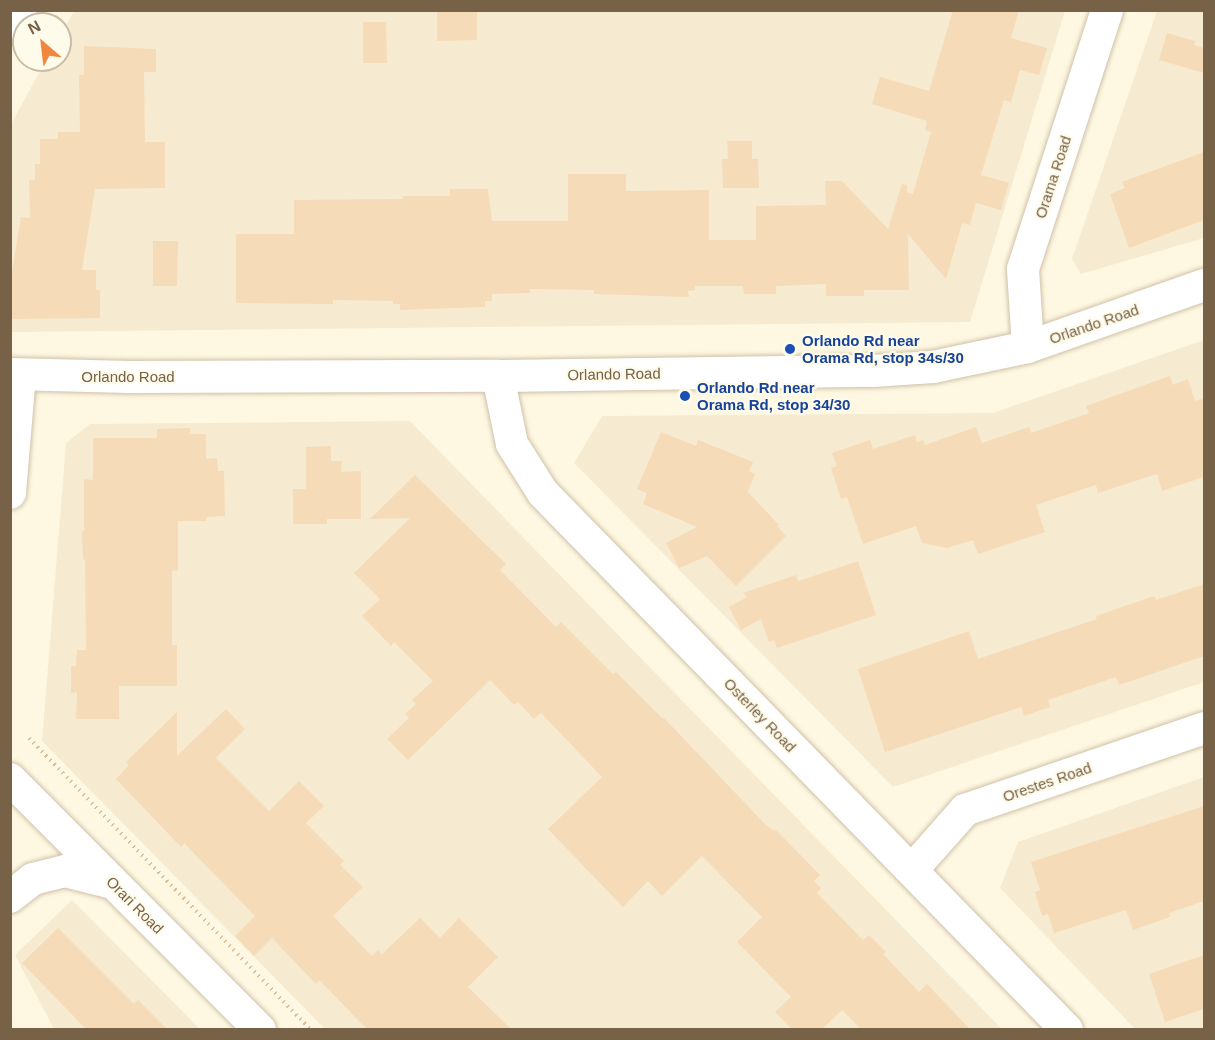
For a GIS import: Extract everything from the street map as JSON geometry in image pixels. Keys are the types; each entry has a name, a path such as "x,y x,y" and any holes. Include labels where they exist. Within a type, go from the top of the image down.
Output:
{"street":[{"path":"10,28 21,10"},
{"name":"Orama Road","path":"1028,347 1023,269 1107,10"},
{"name":"Orlando Road","path":"15,375 498,376 873,371 933,367 1028,347 1204,285"},
{"path":"10,493 15,375"},
{"name":"Osterley Road","path":"498,376 512,444 543,493 1067,1029"},
{"name":"Orestes Road","path":"912,870 965,810 1204,728"},
{"name":"Orari Road","path":"10,779 260,1029"},
{"path":"10,897 33,879 65,871 113,884"}],"path":[{"path":"28,738 310,1029"}],"shaded area":[{"path":"74,11 1065,11 970,322 11,332 11,124 39,72 72,72 72,14"},
{"path":"1157,11 1204,11 1204,238 1081,274 1072,259"},
{"path":"1204,340 1204,682 893,787 574,463 602,416 993,413"},
{"path":"410,421 1002,1029 325,1029 42,741 66,443 90,424"},
{"path":"1204,777 1204,1029 1135,1029 1000,888 1018,842"},
{"path":"72,900 200,1029 54,1029 15,955"}],"building":[{"path":"437,10 477,10 477,40 437,41"},
{"path":"953,10 1019,10 1011,38 1047,48 1039,75 1020,70 1011,102 1004,100 981,175 1009,183 1001,210 976,203 970,225 962,223 946,279 908,234 909,290 864,290 864,296 826,296 826,284 776,286 776,294 744,294 743,286 695,286 695,290 688,291 689,297 594,294 594,290 530,289 530,293 492,294 492,301 485,301 485,307 400,310 400,304 393,304 393,301 333,300 333,304 236,303 236,234 294,234 294,200 403,199 403,196 450,196 450,189 488,189 492,221 568,221 568,174 626,174 626,191 709,190 709,240 756,240 756,206 826,205 825,181 842,181 888,229 902,184 907,185 907,192 913,194 931,132 925,130 927,121 872,104 880,77 929,91"},
{"path":"363,22 386,22 387,63 363,63"},
{"path":"1167,33 1195,41 1194,45 1204,48 1204,73 1159,60"},
{"path":"84,46 156,49 156,72 144,72 145,142 165,142 165,188 95,189 82,270 96,270 96,290 100,290 100,318 10,319 11,278 21,217 30,218 29,180 35,180 35,164 40,164 40,139 58,139 58,132 80,132 79,75 84,75"},
{"path":"727,141 752,141 752,159 758,159 759,188 723,188 722,159 728,159"},
{"path":"1204,152 1204,220 1129,248 1110,194 1125,188 1122,182"},
{"path":"153,241 178,241 177,286 153,286"},
{"path":"1170,376 1173,385 1188,379 1195,401 1204,398 1204,477 1162,491 1157,474 1098,493 1096,485 1036,505 1045,532 978,554 973,540 947,548 922,543 916,526 863,544 847,497 841,499 831,468 837,466 832,453 870,440 873,449 915,435 917,442 923,440 925,445 976,427 982,443 1029,427 1031,433 1089,413 1086,406"},
{"path":"190,428 190,434 206,434 206,459 217,458 218,471 224,471 225,516 206,517 206,521 178,521 178,570 172,571 172,645 177,645 177,686 119,686 119,719 76,719 77,692 71,693 71,666 76,666 77,650 86,650 85,559 83,560 82,531 84,531 84,479 93,480 93,438 157,438 157,429"},
{"path":"661,432 696,446 698,440 753,462 749,471 755,474 748,492 779,525 777,526 786,536 736,586 707,556 679,568 666,543 697,527 643,504 647,493 637,489"},
{"path":"331,446 331,461 342,461 341,472 361,471 361,519 327,519 327,524 293,524 293,489 306,489 306,447"},
{"path":"415,475 506,564 500,570 556,627 561,622 613,674 616,672 664,718 765,824 774,831 776,830 820,875 814,881 821,888 817,893 863,940 869,935 886,952 883,954 919,992 927,984 970,1029 861,1029 842,1010 822,1029 792,1029 775,1012 791,997 737,942 762,917 702,856 662,896 648,881 623,907 548,829 602,777 541,713 534,719 518,702 514,705 490,680 408,760 387,739 409,718 405,714 416,704 412,700 433,681 394,642 391,646 362,616 380,599 354,573 410,518 370,519"},
{"path":"858,561 876,615 777,648 774,640 769,642 761,619 741,630 729,607 747,597 743,593 796,575 798,581"},
{"path":"1204,584 1204,656 1119,685 1116,677 1048,700 1050,707 1024,716 1021,707 885,752 858,669 969,631 978,659 1097,619 1096,616 1154,596 1156,600"},
{"path":"226,709 245,729 216,758 269,811 299,781 324,806 306,823 344,861 340,865 363,887 333,916 372,956 378,950 382,954 420,918 440,938 459,918 498,957 468,987 511,1029 367,1029 319,980 316,984 272,938 254,956 235,936 255,916 184,843 181,847 116,779 129,765 126,762 177,712 177,756"},
{"path":"1204,806 1204,901 1169,913 1170,917 1133,930 1126,910 1054,933 1048,914 1042,916 1035,892 1040,890 1031,862"},
{"path":"58,928 134,1004 138,1000 167,1029 86,1029 22,963"},
{"path":"1204,955 1204,1009 1165,1022 1149,974"}],"place":[{"name":"Orlando Rd near Orama Rd, stop 34s/30","path":"790,349"},
{"name":"Orlando Rd near Orama Rd, stop 34/30","path":"685,396"}]}
